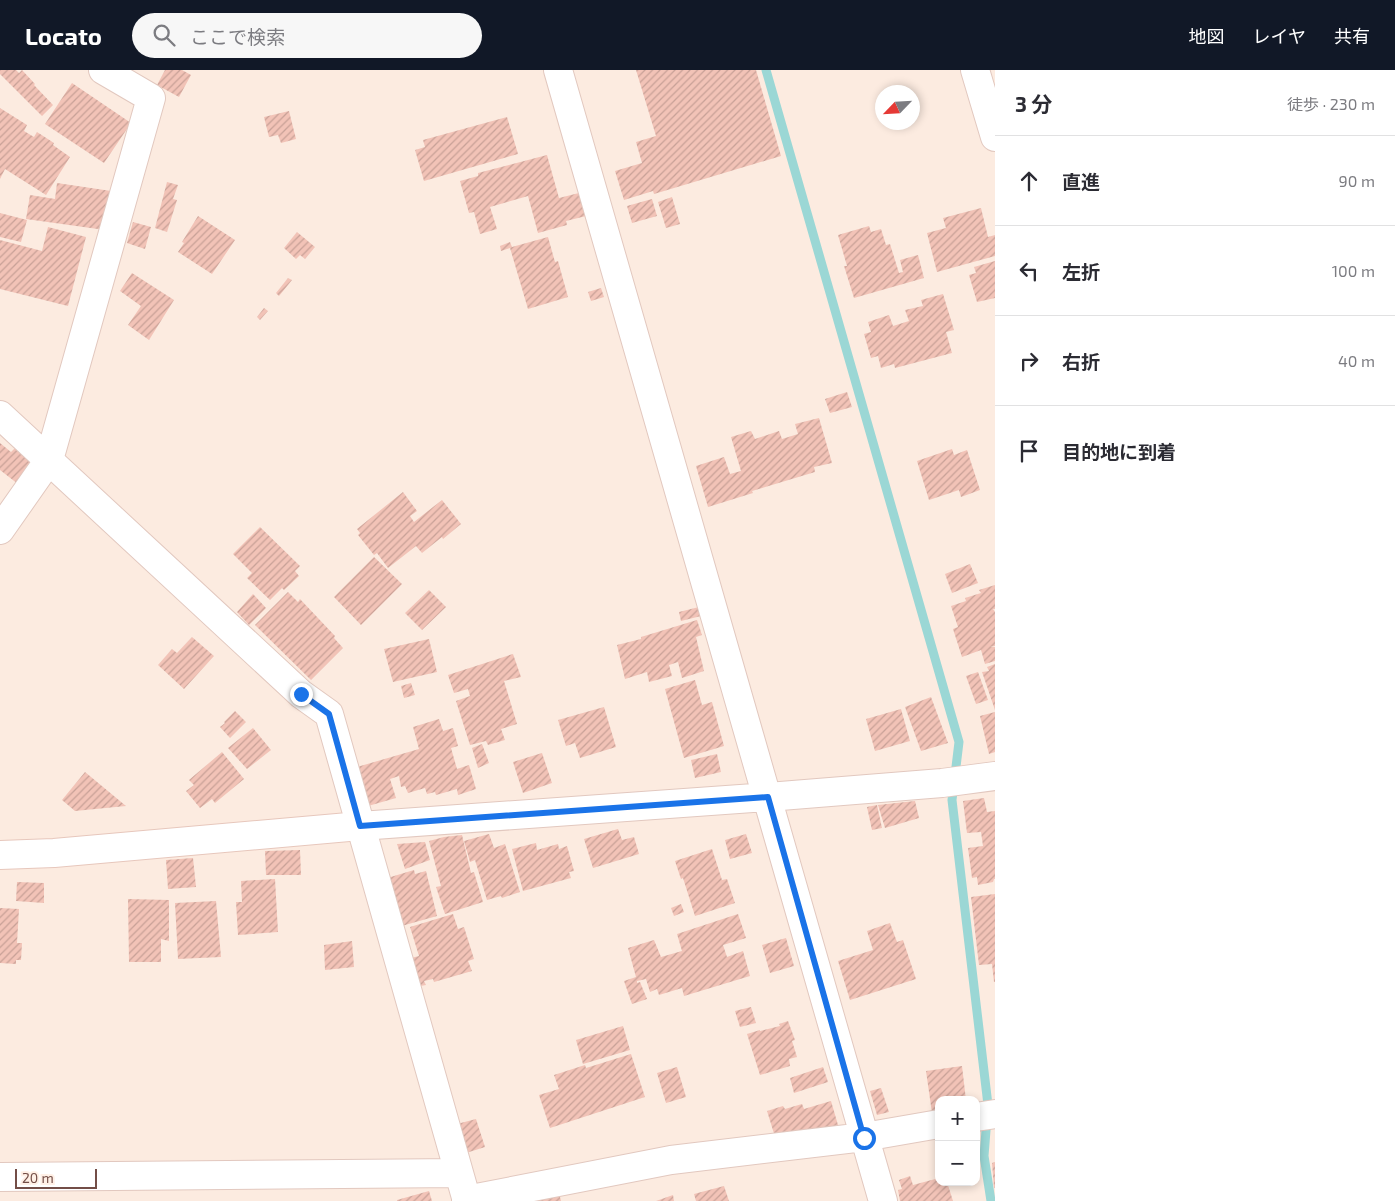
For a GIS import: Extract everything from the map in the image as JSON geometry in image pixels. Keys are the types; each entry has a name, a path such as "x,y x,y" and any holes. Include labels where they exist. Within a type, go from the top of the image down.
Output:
{"street":[{"path":"0,530 49,460 152,98 103,70"},
{"path":"558,70 883,1201"},
{"path":"975,70 995,136"},
{"path":"0,415 301,694 329,714 467,1200 671,1160 864,1138 935,1125"},
{"path":"0,855 54,853 360,826 768,797 995,776"},
{"path":"0,1177 459,1173"}],"building":[{"path":"0,70 16,70 19,73 22,70 53,105 42,116 0,74"},
{"path":"165,70 182,70 191,75 179,97 157,85"},
{"path":"636,70 756,70 781,156 654,194 653,191 624,200 615,171 642,163 636,142 656,136"},
{"path":"72,83 131,123 104,163 45,124"},
{"path":"0,108 27,125 24,131 34,137 37,132 70,157 46,195 5,169 0,179"},
{"path":"289,111 296,139 281,143 278,135 269,137 264,117"},
{"path":"507,117 518,154 424,181 415,150 425,147 423,140"},
{"path":"547,155 559,198 579,193 586,216 566,221 567,225 538,233 528,196 490,207 497,229 480,234 474,212 469,213 460,181 478,176 478,173"},
{"path":"167,182 178,185 173,199 177,200 167,232 155,228"},
{"path":"57,183 111,191 105,230 26,219 30,195 55,199"},
{"path":"672,197 680,224 666,228 658,202"},
{"path":"652,199 657,216 632,223 627,206"},
{"path":"981,208 988,237 995,235 995,256 937,272 927,233 946,228 943,218"},
{"path":"0,213 27,220 21,242 0,237"},
{"path":"198,216 235,240 212,274 178,252"},
{"path":"133,222 151,227 145,249 127,243"},
{"path":"869,226 871,232 881,229 886,245 890,244 899,273 903,272 900,260 918,255 924,278 854,298 844,266 847,266 838,235"},
{"path":"48,227 86,237 68,306 0,289 0,240 42,251"},
{"path":"297,232 315,247 305,259 300,255 296,259 284,248"},
{"path":"548,237 555,262 558,261 568,297 528,309 510,248 501,251 500,246 510,242 512,247"},
{"path":"995,261 995,298 977,302 969,275 976,273 974,267"},
{"path":"132,273 174,300 149,340 128,325 141,306 120,291"},
{"path":"288,278 292,280 279,296 276,293"},
{"path":"601,288 604,297 591,301 588,292"},
{"path":"943,294 954,330 946,332 952,353 895,368 894,364 881,368 878,356 871,358 864,334 871,332 868,322 889,315 893,326 909,321 905,310 923,306 921,300"},
{"path":"264,308 268,311 260,320 257,317"},
{"path":"847,392 852,407 830,413 825,399"},
{"path":"819,418 832,463 814,467 815,472 752,491 753,493 708,507 696,466 724,457 730,474 741,471 731,437 751,431 755,439 779,431 782,439 798,434 795,424"},
{"path":"0,443 11,452 18,445 34,458 18,484 0,470"},
{"path":"952,449 954,455 967,450 980,490 961,497 959,490 929,500 917,461"},
{"path":"403,492 417,511 410,516 414,522 442,500 461,524 422,553 416,546 388,568 377,553 374,555 358,535 360,533 357,529"},
{"path":"260,527 300,566 295,571 299,576 284,590 282,588 270,600 247,578 252,573 233,554"},
{"path":"374,557 402,584 361,625 334,597"},
{"path":"970,564 978,583 952,593 945,574"},
{"path":"995,585 995,609 993,609 995,612 995,646 990,647 995,647 995,661 985,664 981,650 962,657 953,629 958,627 951,606 966,601 965,598 981,593 979,590"},
{"path":"429,590 446,607 422,630 405,613"},
{"path":"288,592 298,602 300,599 335,636 334,638 343,648 311,680 255,625"},
{"path":"253,594 266,608 249,625 237,612"},
{"path":"699,607 701,616 681,621 679,612"},
{"path":"697,620 702,635 696,637 704,671 682,678 678,662 669,665 672,676 649,682 647,672 625,679 617,645"},
{"path":"192,637 214,656 184,689 158,665 172,649 177,653"},
{"path":"429,639 437,672 393,682 384,649"},
{"path":"513,654 521,677 504,681 517,724 501,729 505,740 488,745 486,741 470,745 456,701 470,696 468,689 454,693 448,675"},
{"path":"995,664 995,710 982,672 989,671 987,667"},
{"path":"978,672 988,700 976,704 966,676"},
{"path":"695,680 702,705 712,702 724,746 684,758 665,689"},
{"path":"411,683 415,695 404,698 401,686"},
{"path":"931,697 948,743 921,751 905,707"},
{"path":"604,707 616,747 580,758 575,743 566,746 558,720"},
{"path":"901,709 910,741 875,751 866,719"},
{"path":"235,711 246,722 230,738 220,727"},
{"path":"995,712 995,752 989,754 980,716"},
{"path":"439,719 443,731 453,728 458,746 451,748 457,769 469,765 476,789 458,795 457,789 436,795 435,792 427,794 425,788 408,793 405,786 401,787 399,776 390,779 396,798 368,806 357,767 419,749 413,727"},
{"path":"253,728 271,750 247,769 228,748"},
{"path":"482,744 489,763 478,768 472,748"},
{"path":"222,752 244,779 215,803 212,799 200,808 186,791 194,785 189,780"},
{"path":"542,753 552,783 523,793 513,762"},
{"path":"717,754 721,772 695,778 691,760"},
{"path":"85,772 126,806 75,811 62,800"},
{"path":"984,798 987,812 995,811 995,879 993,882 978,885 977,877 972,878 968,848 983,846 981,832 967,833 963,801"},
{"path":"915,801 919,818 885,828 878,805"},
{"path":"877,805 882,828 872,830 867,807"},
{"path":"618,829 622,840 634,837 639,854 593,868 584,839"},
{"path":"489,834 494,848 505,844 520,892 502,898 501,896 487,900 475,860 470,862 464,841"},
{"path":"746,834 752,853 730,859 725,840"},
{"path":"462,835 471,873 474,872 483,902 445,914 436,887 441,886 429,841"},
{"path":"425,842 430,860 405,869 397,844"},
{"path":"536,843 537,850 558,844 559,849 567,846 574,871 569,872 571,878 523,891 512,849"},
{"path":"712,849 722,880 727,879 735,903 695,916 683,878 681,879 675,861"},
{"path":"300,850 301,875 266,875 265,851"},
{"path":"193,858 196,887 168,889 166,860"},
{"path":"414,870 415,874 426,871 437,916 398,927 384,879"},
{"path":"275,879 278,932 238,935 236,902 242,902 241,881"},
{"path":"17,882 44,883 44,903 16,901"},
{"path":"995,894 994,982 992,964 979,965 971,897"},
{"path":"128,899 169,900 169,941 161,939 161,962 129,962"},
{"path":"216,901 221,957 178,959 175,903"},
{"path":"681,904 684,912 674,916 671,908"},
{"path":"0,908 19,909 17,943 22,943 21,960 16,960 16,964 0,963"},
{"path":"453,914 458,929 464,927 474,959 468,961 472,971 434,982 433,979 424,981 426,985 415,987 407,959 419,956 410,927"},
{"path":"738,914 746,938 723,945 727,957 743,951 750,976 684,996 682,988 659,995 657,989 650,992 646,979 637,981 637,983 640,982 647,999 632,1004 624,981 636,977 628,948 654,940 661,957 682,951 677,934"},
{"path":"890,923 897,942 903,940 916,979 850,1000 838,961 873,950 867,931"},
{"path":"786,938 794,966 770,973 762,945"},
{"path":"352,941 354,967 325,970 324,945"},
{"path":"751,1007 756,1023 740,1027 735,1011"},
{"path":"788,1021 795,1040 792,1041 797,1057 789,1059 790,1066 760,1075 747,1034 780,1026 779,1024"},
{"path":"623,1026 630,1050 583,1064 576,1040"},
{"path":"631,1054 645,1097 550,1128 539,1095 559,1089 554,1075 585,1065 586,1068"},
{"path":"962,1066 966,1096 935,1096 935,1113 932,1113 926,1071"},
{"path":"677,1067 686,1097 666,1103 657,1073"},
{"path":"823,1067 828,1082 794,1093 790,1078"},
{"path":"881,1088 889,1112 877,1115 870,1091"},
{"path":"831,1101 838,1125 811,1134 809,1129 776,1140 767,1111 783,1106 785,1109 802,1104 804,1109"},
{"path":"476,1119 485,1147 466,1153 457,1124"},
{"path":"995,1162 995,1188 994,1188 992,1163"},
{"path":"910,1176 913,1185 935,1179 935,1186 948,1186 953,1201 900,1201 898,1190 902,1189 899,1180"},
{"path":"724,1186 729,1201 696,1201 694,1194"},
{"path":"429,1191 432,1201 397,1201 397,1200"},
{"path":"559,1193 561,1201 535,1201"},
{"path":"673,1195 674,1201 656,1201"}],"waterway":[{"path":"766,70 959,742 952,800 988,1105 984,1156 991,1201"}],"route":[{"path":"301,694 329,714 360,826 768,797 864,1138"}]}
